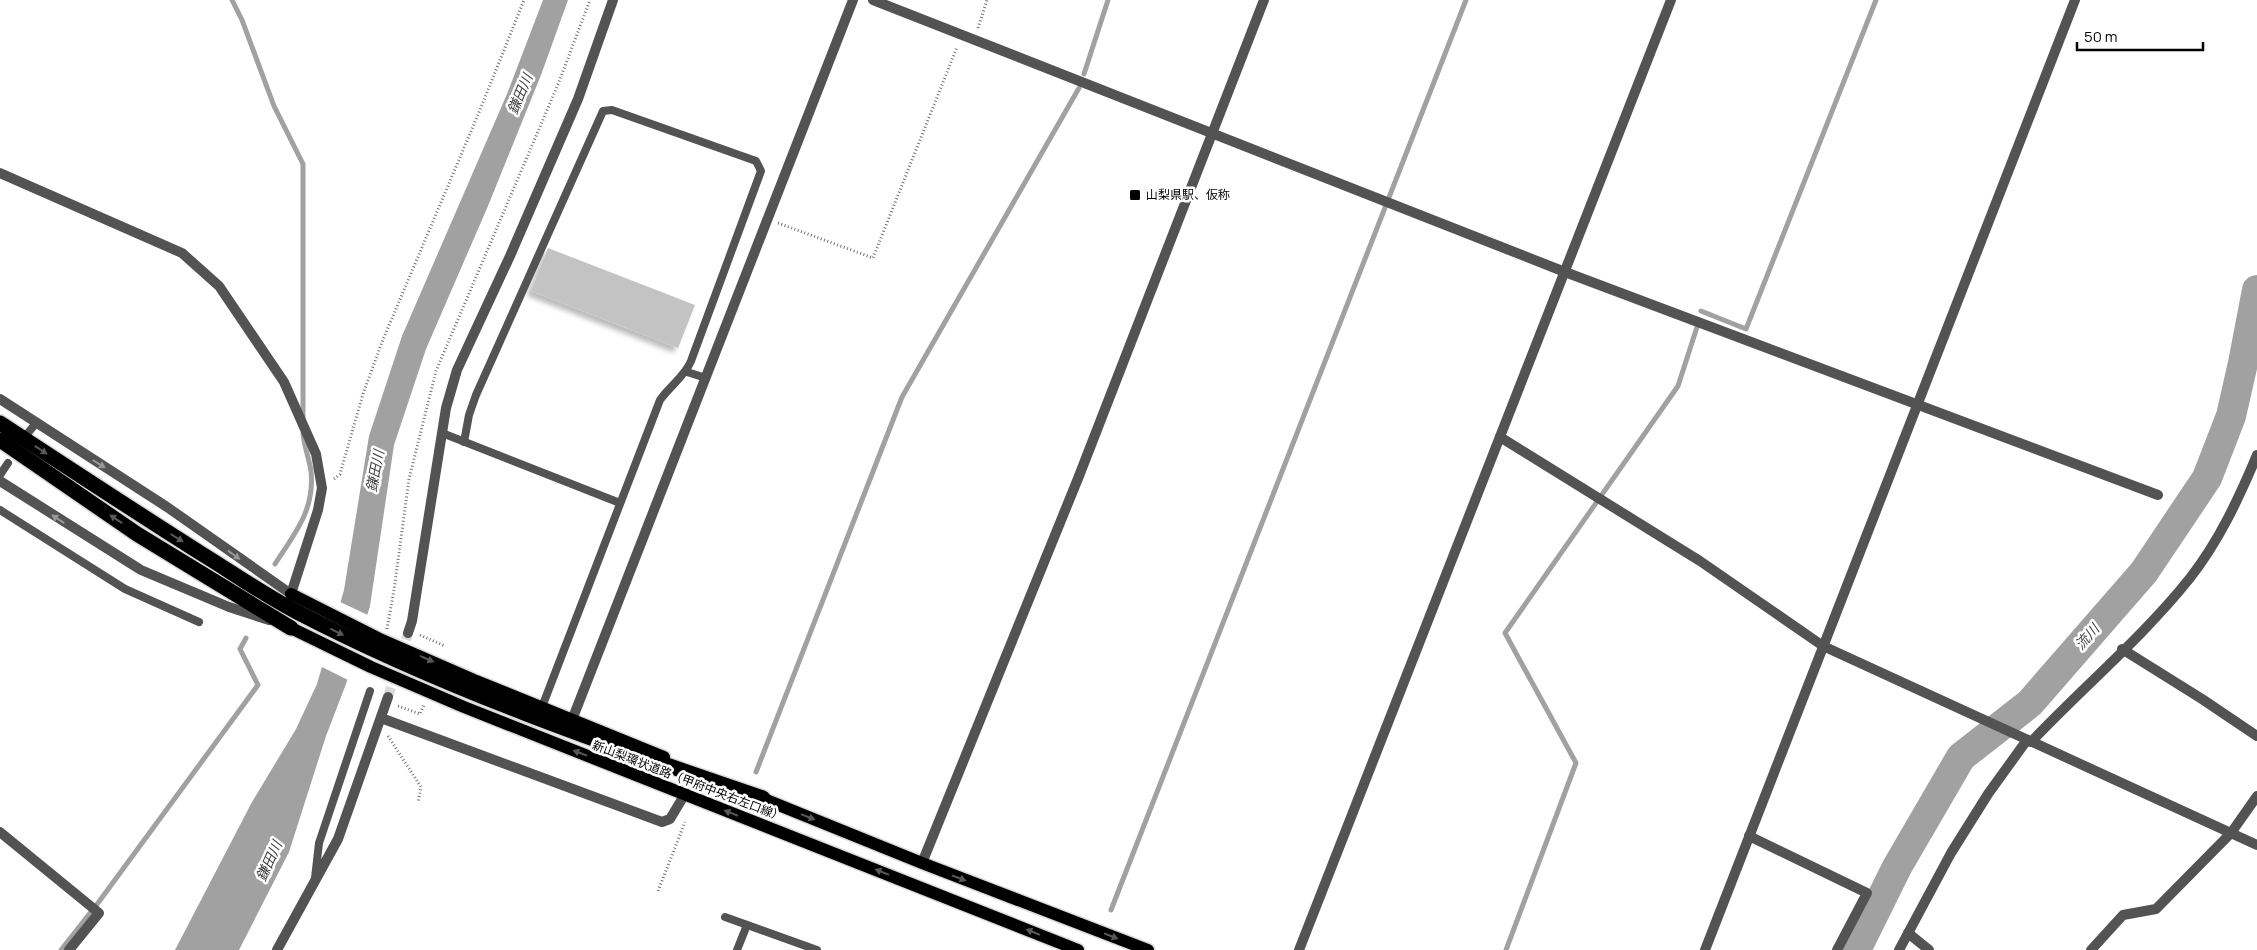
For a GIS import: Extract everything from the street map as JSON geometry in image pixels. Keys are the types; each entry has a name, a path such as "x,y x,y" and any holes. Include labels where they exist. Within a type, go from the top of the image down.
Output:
{"highway":[{"path":"0,423 149,521 300,607 381,646 571,730 763,798"},
{"path":"0,440 137,534 291,628"}],"main road":[{"path":"291,594 300,607"},
{"name":"新山梨環状道路（甲府中央右左口線）","path":"291,628 371,667 473,711 1078,950"},
{"name":"新山梨環状道路（甲府中央右左口線）","path":"381,646 542,707 922,864 1148,950"}],"street":[{"path":"412,632 412,621 446,408 457,370 510,256 578,100 613,0"},
{"path":"572,720 853,0"},
{"path":"873,0 1565,272 2158,495"},
{"path":"922,864 1079,476 1264,0"},
{"path":"1299,950 1671,0"},
{"path":"1705,950 2075,0"},
{"path":"0,173 182,253 219,286 284,382 316,454 322,488 318,510 291,594 167,507 0,399"},
{"path":"1500,437 1700,561 1824,646 2257,845"},
{"path":"1899,950 1951,853 1988,794 2028,740 2122,649 2190,578 2234,509 2257,455"},
{"path":"0,481 141,570 229,607 291,628"},
{"path":"2122,649 2257,736"},
{"path":"277,950 338,839 380,718 391,701"},
{"path":"380,718 662,822 670,819 685,794"},
{"path":"2091,950 2123,915 2156,909 2231,833 2257,796"},
{"path":"0,832 99,913 69,950"},
{"path":"1749,836 1867,893 1837,950"},
{"path":"1908,933 1929,950"}],"lane":[{"path":"464,442 468,415 476,395 603,111 612,110 756,161 761,171 687,372 672,384 660,400 542,707"},
{"path":"687,372 706,378"},
{"path":"28,434 36,423"},
{"path":"442,434 620,503"},
{"path":"0,475 8,464"},
{"path":"0,510 124,590 199,622"},
{"path":"315,882 319,843 370,691"},
{"path":"725,917 817,950"},
{"path":"737,950 747,924"}],"path":[{"path":"322,488 340,474 363,394 382,342 480,110 524,0"},
{"path":"974,40 987,0"},
{"path":"768,218 873,258 962,35"},
{"path":"412,632 416,632 445,646"},
{"path":"391,701 420,714 424,705"},
{"path":"389,738 421,787 418,803"},
{"path":"658,891 684,825"}],"water":[{"name":"鎌田川","path":"543,0 568,0 541,75 488,206 426,349 394,445 370,606 346,684 326,736 289,852 239,950 175,950 252,802 296,729 317,684 344,590 369,436 402,336 507,94"}],"pier":[{"path":"338,601 370,616 350,681 320,666"}],"building":[{"path":"548,248 695,305 678,348 531,291"}],"waterway":[{"path":"232,0 242,20 274,106 303,164 303,417"},
{"path":"1084,74 1108,0"},
{"path":"1111,910 1466,0"},
{"path":"1701,311 1746,329 1876,0"},
{"path":"756,772 902,397 1079,88"},
{"name":"流川","path":"1856,950 1897,867 1961,757 2030,703 2144,572 2207,478 2231,416 2257,290"},
{"path":"1506,950 1576,763 1505,633 1678,386 1697,327"},
{"path":"275,564 302,520 310,498 311,471 303,433"},
{"path":"61,950 98,903 258,685 240,649 246,638"}],"tunnel":[{"path":"388,697 408,633"}],"place":[{"name":"山梨県駅、仮称","path":"1135,195"}]}
